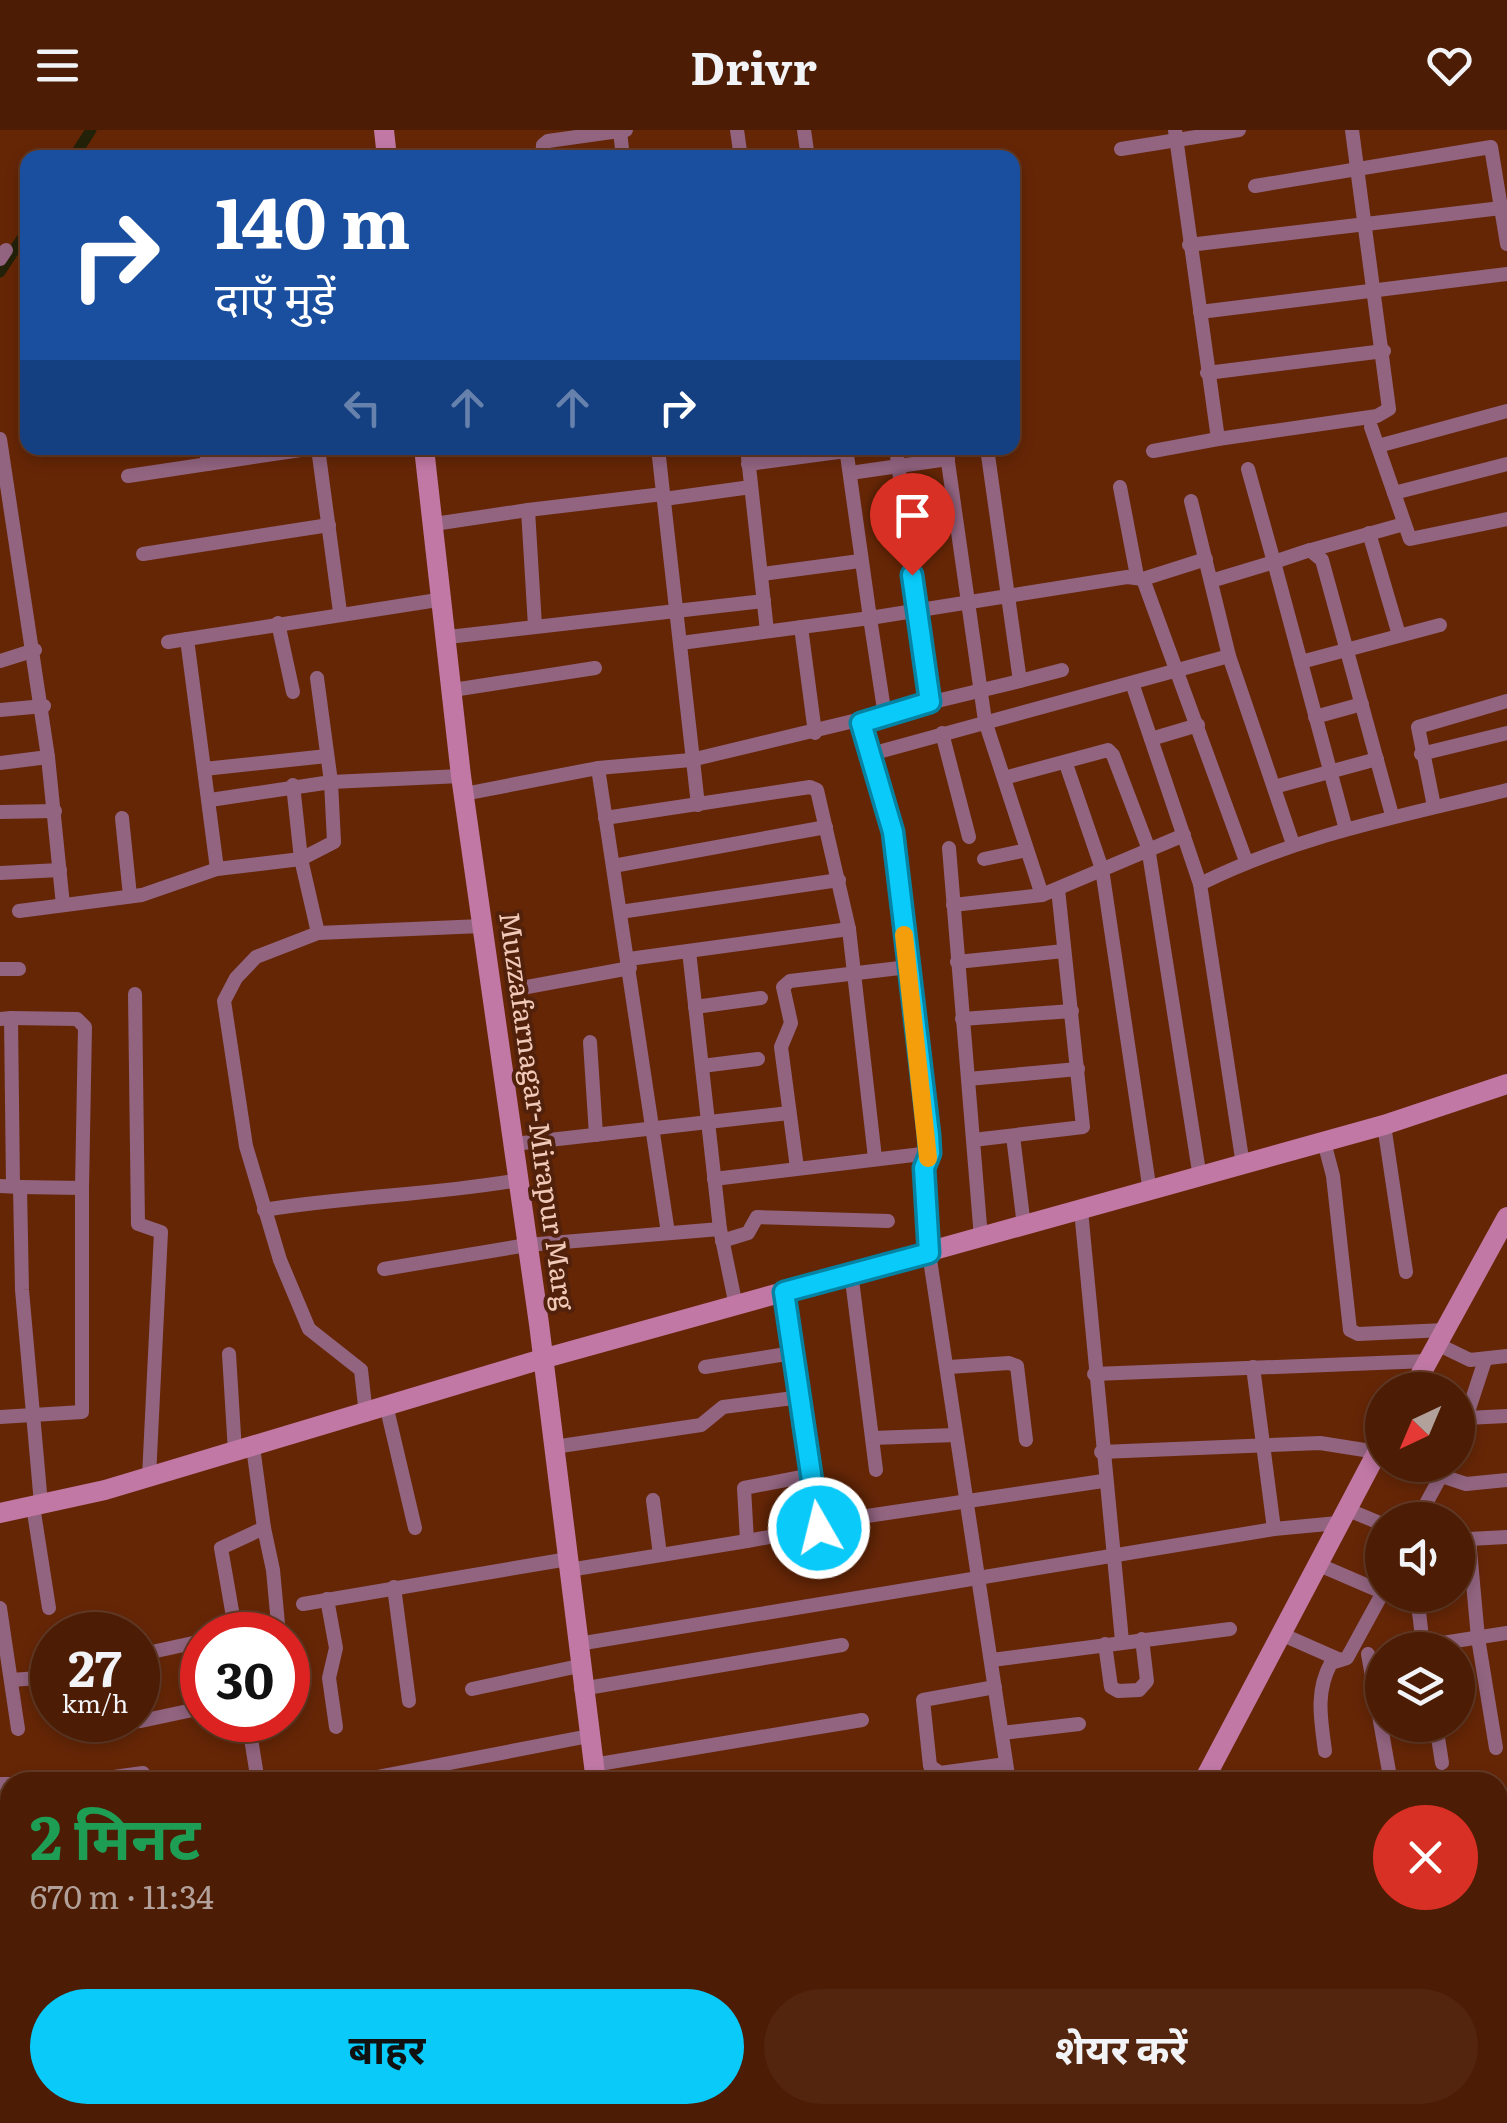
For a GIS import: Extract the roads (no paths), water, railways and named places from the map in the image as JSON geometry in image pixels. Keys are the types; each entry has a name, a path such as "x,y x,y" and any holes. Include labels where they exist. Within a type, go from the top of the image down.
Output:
{"main road":[{"name":"Muzzafarnagar-Mirapur Marg","path":"425,455 463,785 519,1180 594,1772"},
{"path":"0,1513 149,1477 366,1415 542,1359 1200,1178 1384,1125 1507,1084"},
{"path":"1422,1372 1507,1217"},
{"path":"1208,1772 1365,1475"}],"street":[{"path":"543,150 548,141 623,130"},
{"path":"1121,149 1176,135 1239,130"},
{"path":"1153,451 1384,414 1390,402 1352,130"},
{"path":"1488,130 1507,244"},
{"path":"1176,135 1218,439"},
{"path":"1255,186 1357,166 1491,147"},
{"path":"1190,245 1500,208"},
{"path":"1200,312 1507,274"},
{"path":"1208,373 1384,351"},
{"path":"1378,446 1507,411"},
{"path":"1371,427 1404,524 1415,541 1507,519"},
{"path":"0,439 44,706 63,905"},
{"path":"207,455 208,464"},
{"path":"128,476 269,455"},
{"path":"317,455 340,612"},
{"path":"659,455 698,806"},
{"path":"747,455 767,631"},
{"path":"748,464 807,455"},
{"path":"847,455 885,716"},
{"path":"897,455 930,702"},
{"path":"850,473 939,455"},
{"path":"947,455 985,721 1042,896"},
{"path":"988,455 1020,681"},
{"path":"1394,494 1507,464"},
{"path":"1248,469 1345,826"},
{"path":"434,524 750,487"},
{"path":"1120,487 1140,578 1198,724 1246,861"},
{"path":"1191,501 1229,656 1293,844"},
{"path":"528,510 535,626"},
{"path":"1211,581 1404,524"},
{"path":"143,554 329,525"},
{"path":"1369,533 1399,636"},
{"path":"1310,550 1322,560 1392,815"},
{"path":"762,574 860,560"},
{"path":"681,643 1008,599 1140,578 1206,560"},
{"path":"168,642 340,612 444,599"},
{"path":"448,637 764,601"},
{"path":"278,623 293,692"},
{"path":"1301,662 1440,625"},
{"path":"801,626 815,733"},
{"path":"186,638 217,869"},
{"path":"0,661 35,650"},
{"path":"871,754 1229,656"},
{"path":"453,690 595,668"},
{"path":"210,800 331,782 463,785 691,760 861,723 1062,670"},
{"path":"19,911 130,896 217,869 301,859 334,842 331,782 316,678"},
{"path":"1132,683 1200,884 1243,1165"},
{"path":"1434,806 1418,726 1507,700"},
{"path":"1316,717 1362,704"},
{"path":"0,710 44,706"},
{"path":"861,723 893,832 930,1153 924,1168 929,1253 1007,1772"},
{"path":"1151,739 1198,724"},
{"path":"942,733 969,837"},
{"path":"1421,754 1507,733"},
{"path":"1004,778 1110,752 1148,848 1200,1178"},
{"path":"204,768 327,756"},
{"path":"0,763 48,757"},
{"path":"1274,787 1377,759"},
{"path":"1066,764 1102,870 1150,1192"},
{"path":"598,768 668,1233"},
{"path":"293,786 301,859 318,933"},
{"path":"605,818 810,787 817,790 850,929 876,1158"},
{"path":"1200,884 1246,861 1345,826 1507,790"},
{"path":"0,812 55,811"},
{"path":"122,818 130,896"},
{"path":"613,866 826,827"},
{"path":"952,906 1042,896 1184,835"},
{"path":"949,848 981,1238"},
{"path":"984,859 1027,850"},
{"path":"0,873 60,870"},
{"path":"620,912 839,880"},
{"path":"973,1140 1083,1128 1058,889"},
{"path":"366,1415 361,1370 309,1328 264,1210 246,1146 223,1007 244,966 270,949 318,933 482,926"},
{"path":"526,988 690,951 850,929"},
{"path":"690,951 721,1235 736,1306"},
{"path":"957,962 1064,951"},
{"path":"797,1168 781,1048 792,1023 783,987 790,981 908,967"},
{"path":"0,969 19,969"},
{"path":"136,994 138,1224 161,1232 149,1477"},
{"path":"695,1007 760,998"},
{"path":"962,1019 1072,1011"},
{"path":"0,1416 33,1414 82,1412 84,1023 76,1019 6,1018 11,1186 33,1414 37,1505 49,1608"},
{"path":"590,1042 596,1135"},
{"path":"702,1066 758,1059"},
{"path":"968,1079 1078,1069"},
{"path":"514,1144 789,1112"},
{"path":"1384,1125 1406,1272"},
{"path":"1013,1136 1024,1226"},
{"path":"1324,1142 1332,1176 1350,1330 1436,1345 1460,1358 1485,1360 1507,1356"},
{"path":"714,1179 930,1153"},
{"path":"264,1210 369,1197 428,1196 519,1180"},
{"path":"11,1186 82,1188"},
{"path":"1081,1210 1122,1642"},
{"path":"384,1269 526,1245 668,1233 748,1234 757,1218 888,1220"},
{"path":"851,1272 876,1470"},
{"path":"784,1292 822,1556"},
{"path":"1094,1374 1254,1367 1436,1345"},
{"path":"706,1367 793,1353"},
{"path":"229,1354 244,1449 273,1570 277,1612"},
{"path":"1475,1391 1485,1360"},
{"path":"948,1367 1014,1364 1019,1370 1026,1440"},
{"path":"1254,1367 1274,1529"},
{"path":"554,1447 701,1425 723,1407 802,1396"},
{"path":"387,1408 415,1528"},
{"path":"1475,1418 1507,1416"},
{"path":"872,1438 955,1435"},
{"path":"1101,1452 1330,1443 1365,1446"},
{"path":"747,1541 744,1488 812,1475"},
{"path":"1463,1482 1507,1480"},
{"path":"867,1516 1104,1481"},
{"path":"653,1500 660,1555"},
{"path":"472,1689 579,1655 981,1579 1342,1516 1365,1521"},
{"path":"231,1612 221,1548 264,1528"},
{"path":"303,1604 394,1587 660,1555 819,1528"},
{"path":"1475,1539 1507,1537"},
{"path":"1317,1564 1365,1585"},
{"path":"394,1587 408,1701"},
{"path":"327,1598 336,1648 330,1678 336,1727"},
{"path":"1475,1605 1496,1748"},
{"path":"0,1608 11,1680 6,1697 18,1728"},
{"path":"1344,1659 1371,1612"},
{"path":"992,1660 1230,1629"},
{"path":"1475,1639 1507,1633"},
{"path":"1281,1634 1344,1659"},
{"path":"1105,1644 1111,1686 1118,1691 1139,1690 1147,1681 1142,1639"},
{"path":"581,1688 842,1645"},
{"path":"1325,1751 1320,1690 1328,1666 1365,1655"},
{"path":"11,1680 30,1679"},
{"path":"995,1687 924,1700 930,1766 940,1772 1006,1764"},
{"path":"604,1772 862,1720"},
{"path":"1002,1733 1079,1724"},
{"path":"403,1772 589,1736"},
{"path":"252,1742 256,1772"},
{"path":"1386,1742 1389,1772"},
{"path":"1439,1742 1442,1763"}],"waterway":[{"path":"78,150 91,130"},
{"path":"0,272 20,241"}]}
